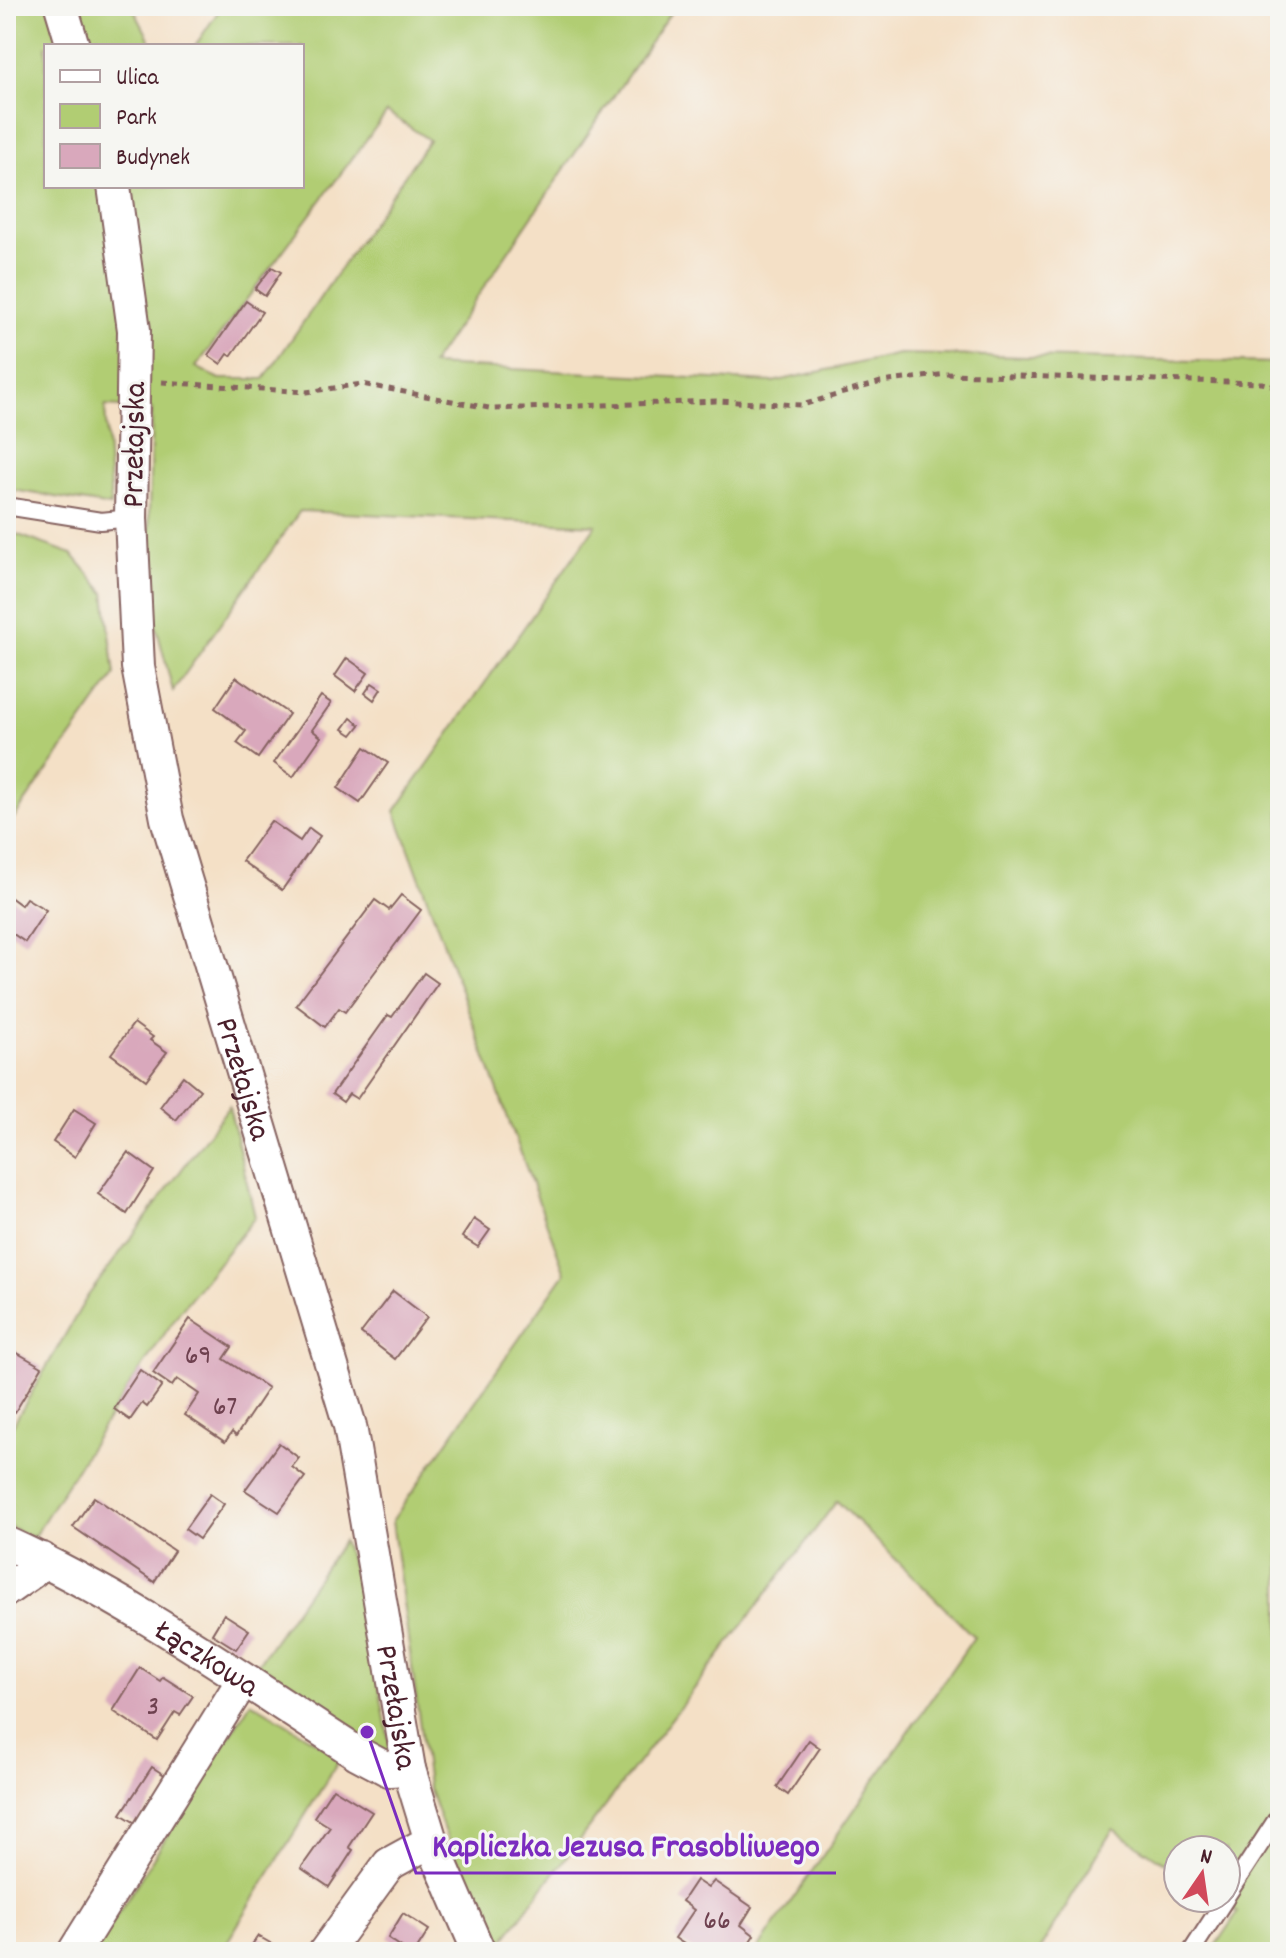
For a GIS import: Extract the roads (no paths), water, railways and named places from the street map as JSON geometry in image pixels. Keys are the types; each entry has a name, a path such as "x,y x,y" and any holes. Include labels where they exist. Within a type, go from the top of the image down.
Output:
{"street":[{"path":"61,6 72,44"},
{"name":"Przełajska","path":"114,188 134,330 131,518 138,667 167,819 350,1426 409,1769 431,1841 479,1952"},
{"name":"Łączkowa","path":"6,1543 42,1559 144,1618 357,1753 389,1770 409,1769"},
{"path":"6,1590 33,1571 42,1559"},
{"path":"74,1952 243,1680"},
{"path":"325,1952 389,1864 431,1841"}],"lane":[{"path":"6,506 101,521 131,518"},
{"path":"1242,1873 1280,1814"},
{"path":"1191,1952 1216,1914"}],"place":[{"name":"Kapliczka Jezusa Frasobliwego","path":"367,1732"}]}
